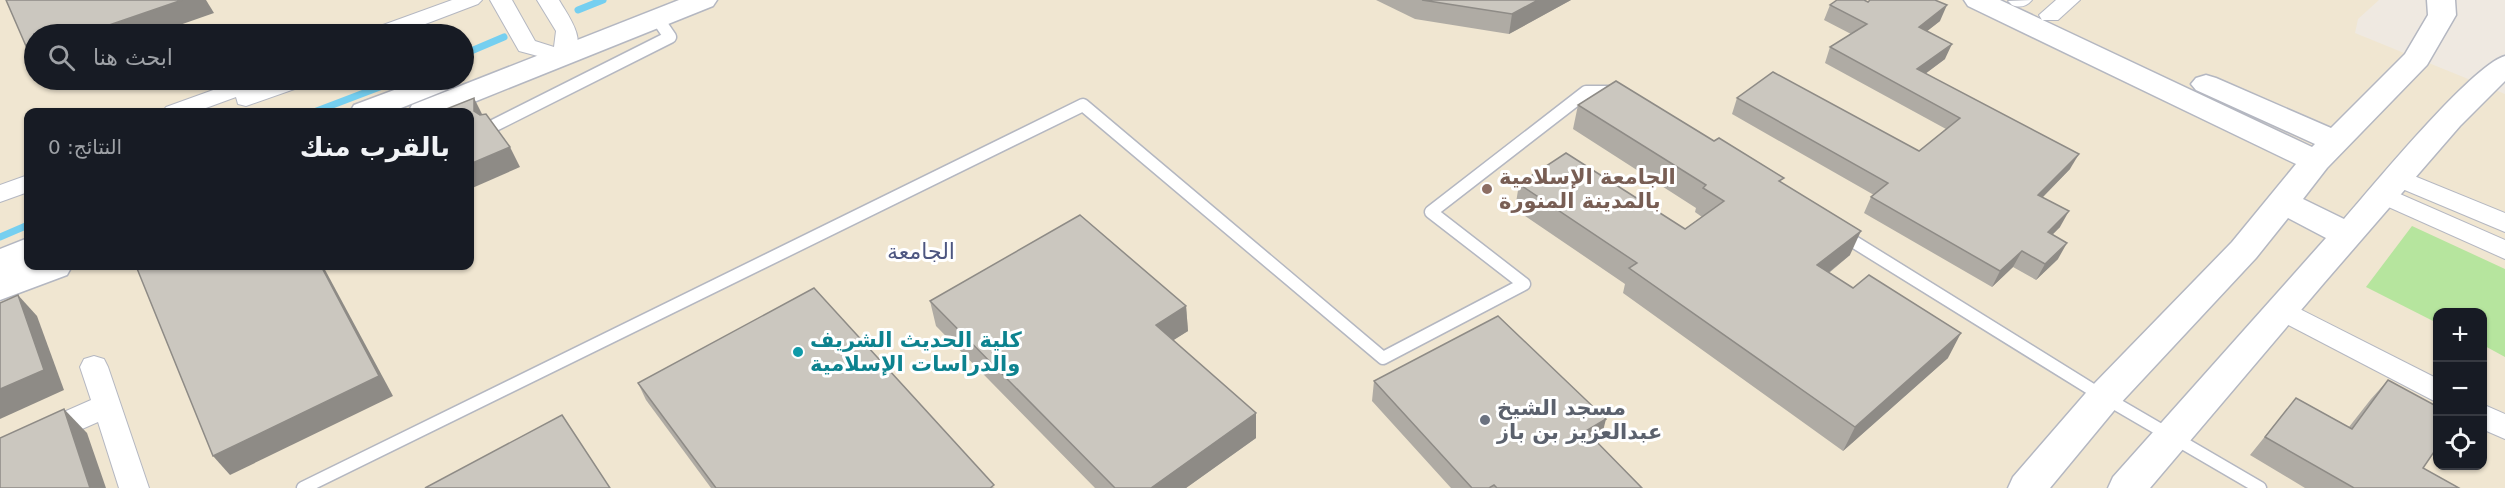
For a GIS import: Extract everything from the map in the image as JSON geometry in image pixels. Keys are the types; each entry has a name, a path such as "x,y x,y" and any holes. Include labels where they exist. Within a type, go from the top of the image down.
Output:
{"main road":[{"path":"474,88 565,44 652,9 703,0"},
{"path":"1978,0 2326,151"},
{"path":"2019,0 2060,8 2326,151"},
{"path":"2027,488 2104,397 2244,249 2326,151 2417,58 2442,15 2441,0"},
{"path":"474,68 527,46 565,44"},
{"path":"2127,488 2282,310 2304,280 2349,235 2390,186 2483,85 2505,65"},
{"path":"375,108 421,90"},
{"path":"431,108 469,90"},
{"path":"2283,202 2349,235"},
{"path":"0,262 24,252"},
{"path":"0,288 45,270"}],"street":[{"path":"407,24 471,0"},
{"path":"440,24 502,0 527,46"},
{"path":"548,0 565,44"},
{"path":"185,108 234,90"},
{"path":"223,108 270,90"},
{"path":"0,179 24,170"},
{"path":"0,194 24,185"},
{"path":"2390,186 2505,223"},
{"path":"2390,186 2505,250"},
{"path":"2282,310 2433,389"},
{"path":"94,367 134,488"},
{"path":"0,453 107,405"},
{"path":"2484,416 2505,427"}],"lane":[{"path":"491,127 670,37 652,9"},
{"path":"303,488 1083,105 1383,358 1524,284 1431,213 1587,92 1616,92 1626,99"},
{"path":"1828,226 2104,397 2260,488"}],"shaded area":[{"name":"الجامعة الإسلامية بالمدينة المنورة","path":"0,0 2379,0 2358,19 2355,33 2505,94 2505,488 0,488"}],"green space":[{"path":"2412,226 2505,269 2505,357 2487,347 2487,308 2433,308 2433,321 2366,287"}],"building":[{"path":"6,0 182,0 112,24 24,24 24,41"},
{"path":"1422,0 1538,0 1512,14"},
{"path":"1837,0 1868,2 1870,0 1935,0 1947,5 1919,27 1952,44 1917,69 2079,154 2038,195 2069,211 2048,232 2067,243 2045,264 2022,251 2000,271 1871,197 1888,183 1737,98 1773,72 1919,151 1960,118 1830,47 1867,24 1830,5"},
{"path":"1616,81 1714,141 1719,138 1784,178 1779,181 1861,231 1817,265 1853,288 1869,275 1961,333 1855,427 1629,268 1637,263 1519,184 1566,153 1685,229 1724,201 1703,188 1706,185 1578,105"},
{"path":"474,98 474,108 449,108"},
{"path":"474,111 480,115 486,114 510,147 474,162"},
{"path":"1080,215 1186,306 1156,325 1256,413 1151,488 1115,488 930,301"},
{"path":"138,270 323,270 379,376 213,456"},
{"name":"كلية الحديث الشريف والدراسات الإسلامية","path":"814,288 994,485 990,488 716,488 638,383"},
{"path":"18,295 44,370 0,389 0,303"},
{"name":"مسجد الشيخ عبدالعزيز بن باز","path":"1498,316 1606,419 1586,431 1642,488 1497,488 1494,485 1489,488 1472,488 1374,381"},
{"path":"2388,380 2433,404 2433,453 2423,468 2459,488 2354,488 2265,437 2296,398 2352,429"},
{"path":"64,409 90,488 0,488 0,438"},
{"path":"562,415 610,488 425,488"}],"waterway":[{"path":"578,10 603,0"},
{"path":"474,50 504,37"},
{"path":"324,108 372,90"},
{"path":"0,237 24,227"}],"place":[{"name":"الجامعة الإسلامية بالمدينة المنورة","path":"1487,189"},
{"name":"كلية الحديث الشريف والدراسات الإسلامية","path":"798,352"},
{"name":"مسجد الشيخ عبدالعزيز بن باز","path":"1485,420"}],"district":[{"name":"الجامعة","path":"921,251"}]}
